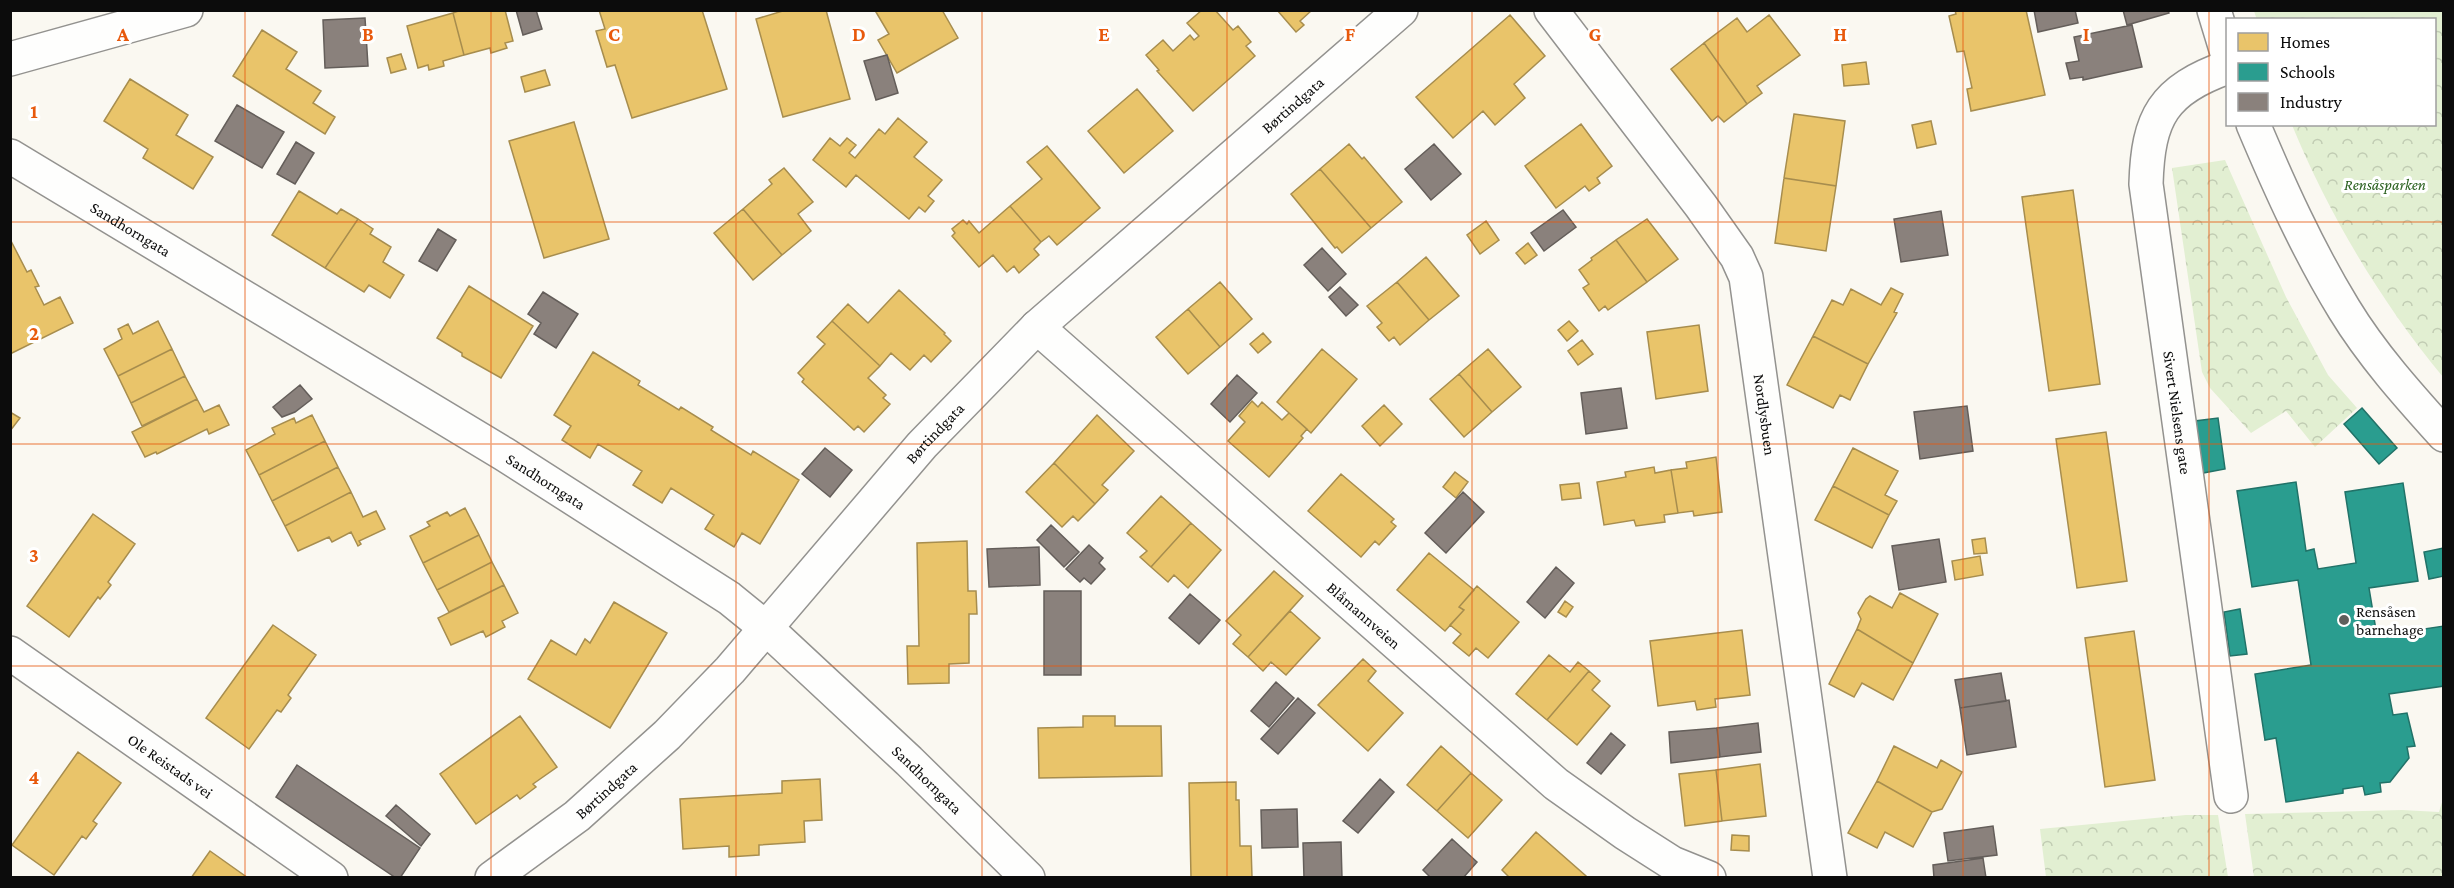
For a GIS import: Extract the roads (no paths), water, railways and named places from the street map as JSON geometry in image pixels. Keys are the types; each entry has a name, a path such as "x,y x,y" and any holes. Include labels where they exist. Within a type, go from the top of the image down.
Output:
{"street":[{"path":"10,59 186,10"},
{"name":"Børtindgata","path":"492,878 577,816 668,735 730,670 922,445 1037,327 1401,10"},
{"name":"Nordlysbuen","path":"1551,10 1701,206 1737,257 1746,277 1830,878"},
{"path":"2214,10 2226,49"},
{"name":"Sivert Nielsens gate","path":"2226,68 2196,79 2161,110 2151,130 2146,184 2231,796"},
{"path":"2254,126 2308,246 2345,310 2381,361 2444,435"},
{"name":"Sandhorngata","path":"10,156 504,454 729,598 766,627 909,761 1028,878"},
{"name":"Blåmannveien","path":"1037,327 1556,784 1672,863 1709,878"},
{"name":"Ole Reistads vei","path":"10,653 331,878"}],"place":[{"name":"Rensåsen barnehage","path":"2344,620"}],"park label":[{"name":"Rensåsparken","path":"2385,184"}]}
